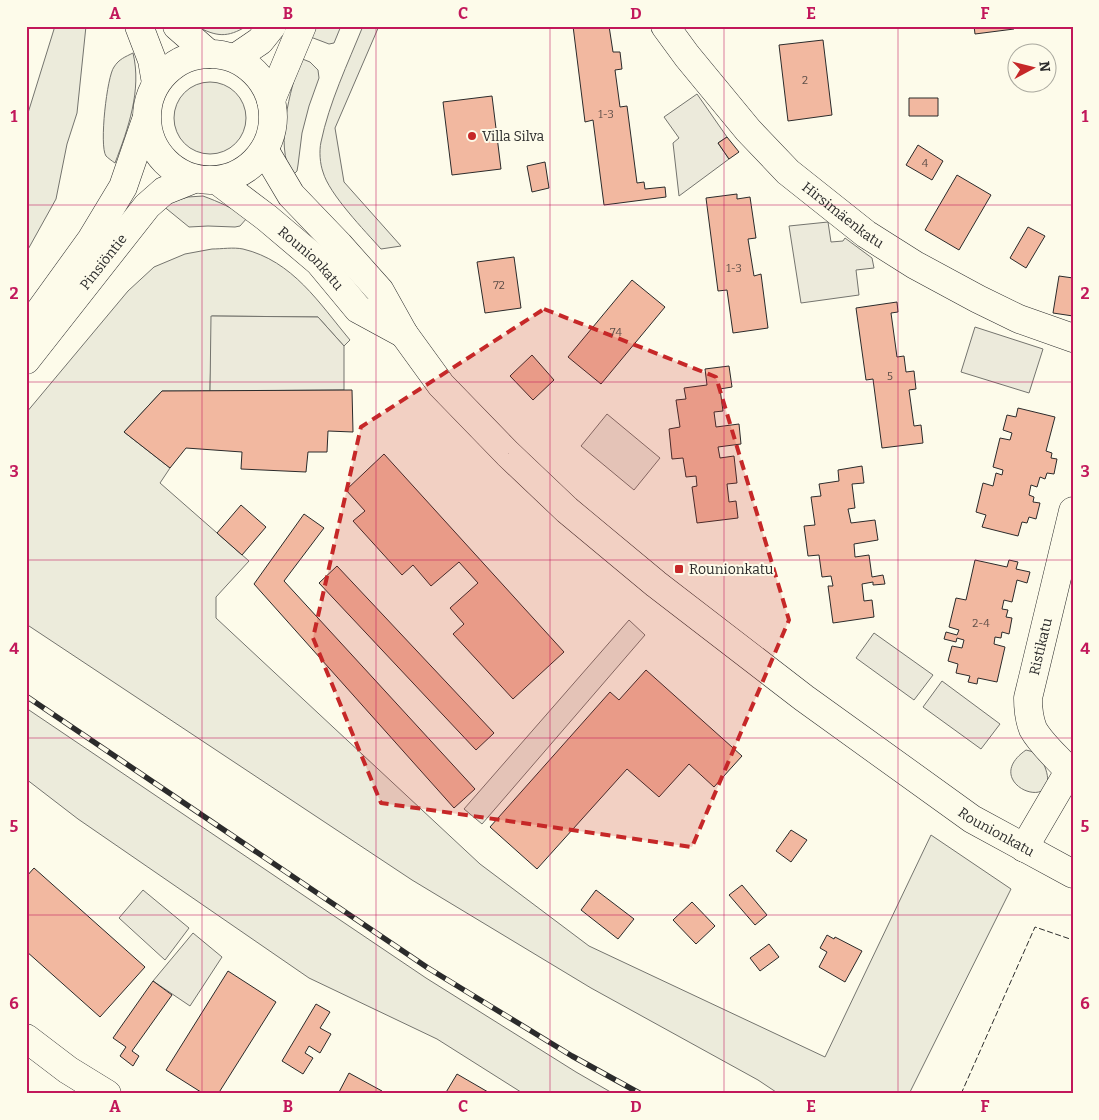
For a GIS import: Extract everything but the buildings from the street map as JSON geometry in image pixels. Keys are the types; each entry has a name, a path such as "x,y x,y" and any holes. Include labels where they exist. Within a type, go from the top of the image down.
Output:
{"main road":[{"path":"139,26 152,60 156,83"},
{"path":"176,26 209,54"},
{"path":"235,58 260,41 272,26"},
{"path":"271,100 302,26"},
{"name":"Hirsimäenkatu","path":"665,26 687,56 748,130 788,172 866,234 915,265 1019,320 1073,338"},
{"path":"209,54 222,54 235,58 251,69 264,83 271,100 274,117 271,134 264,150 252,165 236,176 206,180 175,171 160,157 150,140 146,120 148,100 156,83 170,67 188,57 209,54"},
{"name":"Pinsiöntie","path":"26,330 92,240 123,187 146,120"},
{"name":"Rounionkatu","path":"264,150 291,195 380,291 404,334 441,386 567,510 656,584 804,698 972,819 1073,874"},
{"name":"Pinsiöntie","path":"26,360 147,206 164,191 206,180"},
{"name":"Rounionkatu","path":"206,180 267,218 319,262 358,309 404,334"},
{"name":"Ristikatu","path":"1071,771 1033,728 1028,698 1073,511"},
{"path":"1024,848 1071,771"},
{"path":"26,1038 68,1070 107,1094"}],"highlighted area":[{"path":"544,309 716,377 789,620 692,847 381,803 313,638 361,427"}],"shaded area":[{"path":"55,26 86,26 77,113 67,144 56,199 26,253 26,114 28,113"},
{"path":"196,26 247,26 234,33 222,35"},
{"path":"313,26 341,26 334,43 329,44 308,36"},
{"path":"363,26 379,26 335,128 344,182 401,246 381,249 332,191 323,172 320,157 324,127 339,83"},
{"path":"133,53 136,81 135,95 125,137 115,163 106,156 103,139 109,83 114,67 120,60"},
{"path":"300,58 310,62 318,70 319,78 302,133 297,171 292,176 284,148 284,133 289,101"},
{"path":"210,82 230,88 240,98 246,118 240,138 230,148 210,154 190,148 180,138 174,118 180,98 190,88"},
{"path":"697,94 727,137 718,143 729,159 679,196 673,143 679,138 664,117"},
{"path":"203,196 247,218 240,226 235,227 189,227 162,205 188,197"},
{"path":"828,222 831,242 843,241 845,238 872,258 874,268 856,270 859,295 801,303 789,226"},
{"path":"212,249 243,249 261,255 276,263 304,285 350,340 344,346 318,317 212,316 210,391 162,391 124,432 170,468 160,483 249,561 216,597 216,618 480,864 589,946 825,1057 931,835 1011,889 909,1094 779,1094 758,1080 591,988 412,880 26,624 26,413 128,291 154,267 185,254"},
{"path":"211,316 318,317 344,346 344,390 210,391"},
{"path":"975,327 1043,349 1029,393 961,372"},
{"path":"607,414 660,458 634,490 581,446"},
{"path":"629,620 645,635 482,824 464,809"},
{"path":"874,633 933,675 914,700 856,658"},
{"path":"942,681 1000,724 981,749 923,707"},
{"path":"26,708 426,978 614,1094 524,1094 437,1039 309,978 78,819 26,779"},
{"path":"1026,750 1038,753 1047,774 1046,787 1038,792 1028,791 1017,785 1011,776 1013,764"},
{"path":"143,890 189,928 165,960 119,918"},
{"path":"193,933 222,957 190,1006 153,981"}],"railway":[{"path":"26,696 428,968 572,1056 641,1094"}],"fence":[{"path":"961,1094 1035,927 1073,940"}],"place":[{"name":"Villa Silva","path":"472,136"},
{"name":"Rounionkatu","path":"679,569"}]}
